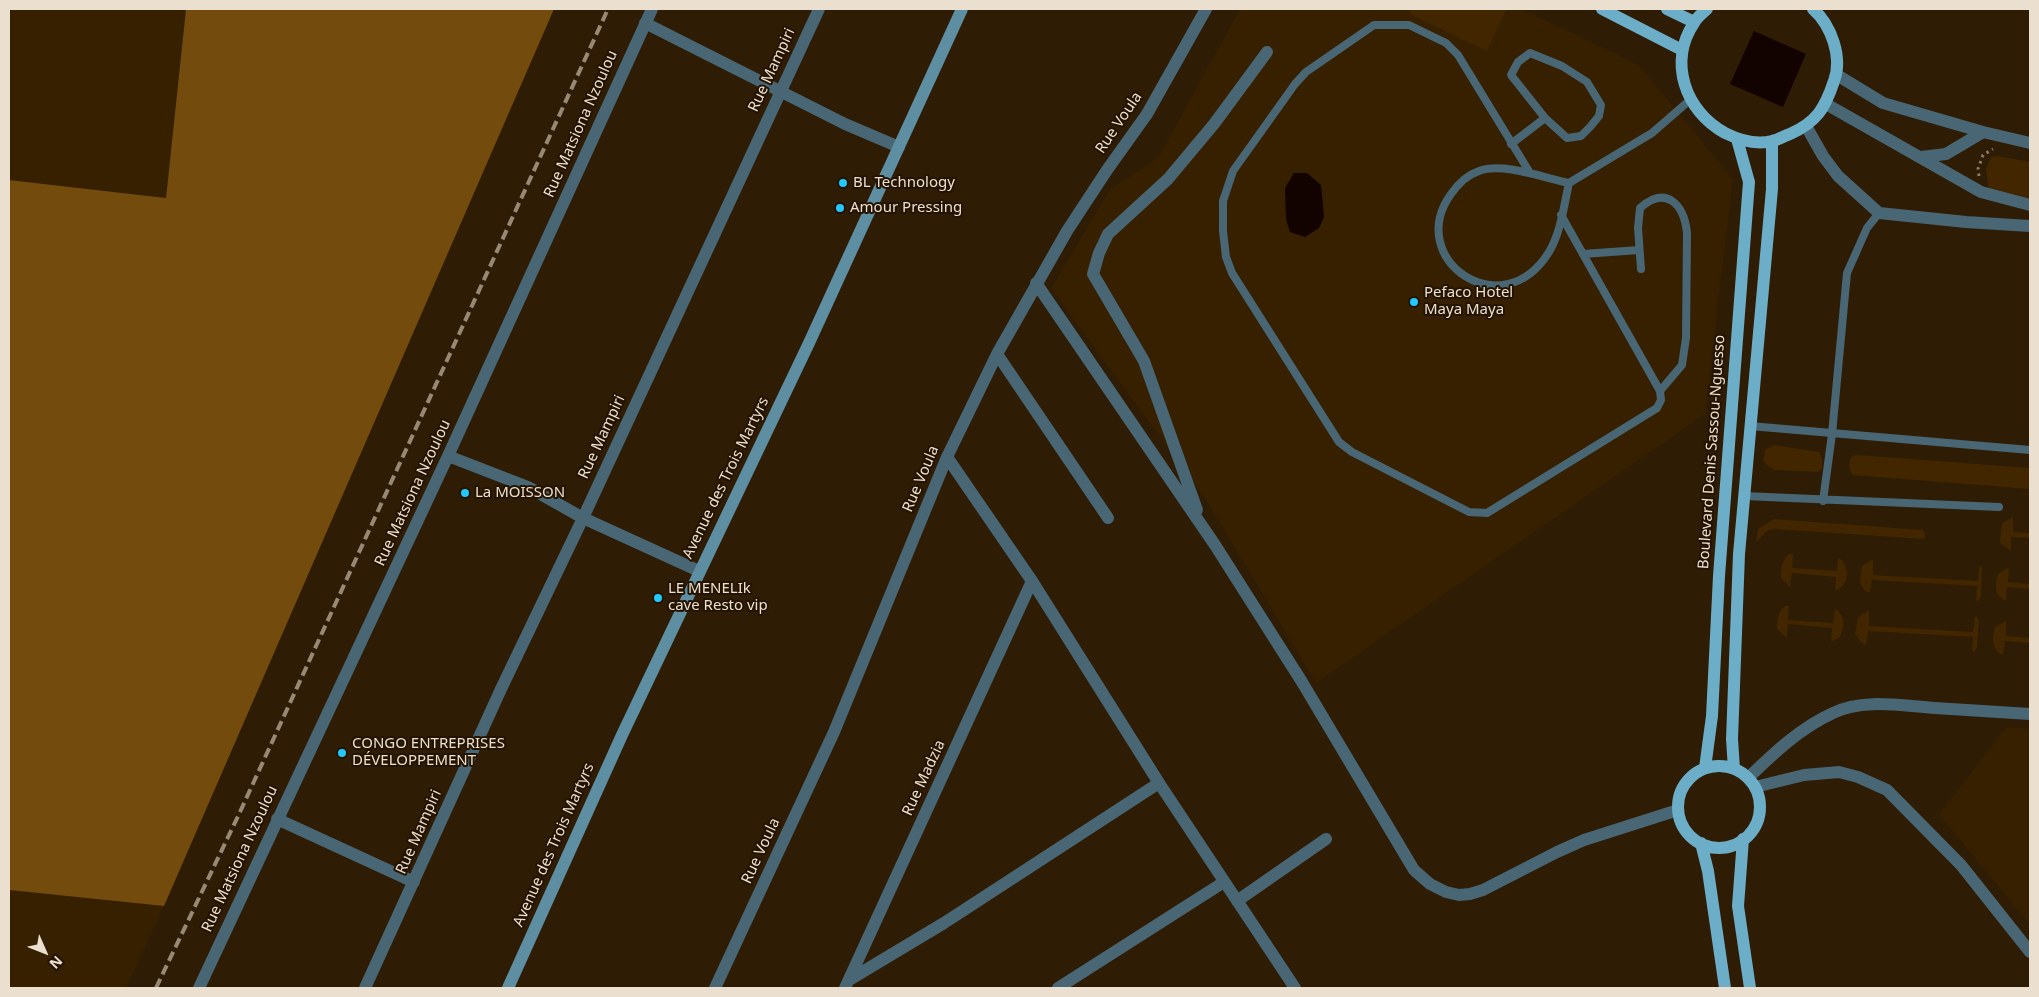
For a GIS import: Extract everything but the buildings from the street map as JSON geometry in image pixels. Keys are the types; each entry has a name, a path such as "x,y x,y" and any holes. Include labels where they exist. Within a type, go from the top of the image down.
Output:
{"main road":[{"name":"Avenue des Trois Martyrs","path":"508,988 622,735 808,343 962,9"},
{"path":"1602,9 1682,50"},
{"path":"1667,9 1694,22"},
{"path":"1707,9 1694,22 1682,50 1682,76 1690,100 1709,124 1737,139 1755,142 1772,141 1806,126 1826,104 1836,76 1835,45 1823,18 1814,9"},
{"name":"Boulevard Denis Sassou-Nguesso","path":"1705,768 1712,716 1719,576 1749,182 1737,139"},
{"path":"1734,768 1732,720 1739,554 1772,189 1772,141"},
{"path":"1724,766 1734,768 1751,783 1758,795 1759,811 1754,827 1743,839 1722,847 1711,847 1700,843 1685,830 1678,810 1679,800 1685,785 1695,773 1705,768 1724,766"},
{"path":"1743,839 1738,906 1750,988"},
{"path":"1700,843 1709,880 1725,988"}],"street":[{"name":"Rue Matsiona Nzoulou","path":"199,988 448,456 652,9"},
{"name":"Rue Mampiri","path":"365,988 501,689 583,518 818,9"},
{"name":"Rue Voula","path":"714,988 834,732 947,457 996,354 1036,283 1107,170 1147,114 1206,9"},
{"path":"645,23 844,124 899,147"},
{"path":"1202,527 1144,361 1093,274 1099,253 1108,234 1168,179 1214,124 1267,52"},
{"path":"1836,76 1883,103 1983,132 2030,143"},
{"path":"1826,104 1981,192 2030,205"},
{"path":"1806,126 1822,156 1838,176 1879,213 1966,222 2030,226"},
{"path":"1921,157 1946,154 1983,132"},
{"path":"1036,283 1202,527 1302,682 1414,870 1430,884 1446,892 1459,895 1483,890 1584,840 1678,810"},
{"path":"996,354 1108,518"},
{"path":"448,456 528,487 583,518 699,571"},
{"path":"947,457 1032,581 1159,783 1292,987"},
{"name":"Rue Madzia","path":"847,984 1032,581"},
{"path":"1751,783 1790,740 1834,712 1859,705 1889,705 2030,714"},
{"path":"1751,783 1839,772 1858,777 1887,790 1961,865 2030,952"},
{"path":"847,984 1159,783"},
{"path":"277,819 414,882"},
{"path":"1237,901 1326,839"},
{"path":"1058,988 1224,882"}],"lane":[{"path":"1530,173 1458,55 1446,43 1410,26 1374,25 1306,72 1294,84 1233,171 1223,201 1223,232 1226,257 1232,273 1339,442 1352,452 1469,512 1487,513 1657,408 1661,400 1660,390 1561,215"},
{"path":"1530,53 1562,66 1587,82 1601,105 1599,116 1581,136 1567,138 1546,118 1511,75 1518,62 1530,53"},
{"path":"1569,183 1502,168 1480,170 1460,182 1445,202 1438,221 1439,242 1447,259 1464,275 1482,285 1504,285 1521,280 1537,268 1550,251 1557,236 1569,183 1652,133 1690,100"},
{"path":"1512,144 1546,118"},
{"path":"1641,270 1639,250 1640,208 1651,199 1661,197 1678,205 1686,218 1687,233 1686,338 1682,365 1660,390"},
{"path":"1823,501 1832,434 1847,273 1866,228 1879,213"},
{"path":"1584,254 1639,250"},
{"path":"1750,426 2030,450"},
{"path":"1744,496 1823,501 1999,507"}],"path":[{"path":"1981,192 1978,170 1982,154 1994,148"}],"shaded area":[{"path":"9,9 186,9 166,198 9,180"},
{"path":"186,9 554,9 164,906 9,890 9,180 166,198"},
{"path":"1240,9 1522,9 1639,65 1733,179 1705,414 1316,683 1205,498 1051,288 1110,189 1158,158"},
{"path":"1411,9 1506,10 1487,51 1409,14"},
{"path":"1754,31 1806,54 1783,107 1730,84"},
{"path":"1998,156 2030,162 2030,201 1989,190 1986,169 1991,157"},
{"path":"1294,173 1307,173 1321,185 1324,217 1319,228 1305,237 1290,232 1286,219 1285,188"},
{"path":"1774,445 1819,452 1822,458 1822,469 1818,472 1774,470 1763,462 1765,450"},
{"path":"1852,456 2030,468 2030,489 1852,475 1850,461"},
{"path":"2013,517 2013,532 2030,533 2030,538 2011,537 2011,551 2001,544 2000,540 2002,523"},
{"path":"1774,519 1923,530 1926,537 1923,539 1774,529 1767,531 1756,542 1758,529"},
{"path":"1789,554 1793,554 1792,568 1837,571 1838,557 1847,570 1844,584 1835,591 1836,577 1792,573 1790,587 1781,578 1784,559"},
{"path":"1873,559 1873,575 1978,581 1979,566 1982,567 1981,597 1978,601 1976,600 1977,586 1872,580 1870,593 1865,591 1860,583 1862,566"},
{"path":"2009,567 2008,582 2030,584 2030,589 2007,587 2006,601 1997,593 1996,582 1998,574"},
{"path":"1785,606 1789,606 1788,620 1833,623 1835,609 1839,612 1844,622 1840,637 1831,642 1832,628 1788,624 1787,638 1777,629 1779,614"},
{"path":"1869,610 1869,626 1973,632 1975,617 1977,617 1979,621 1977,648 1974,652 1972,651 1973,637 1868,631 1866,645 1855,634 1858,617"},
{"path":"2006,621 2006,636 2030,638 2030,643 2005,641 2003,655 1994,647 1993,635 1995,627"},
{"path":"2007,727 2030,729 2030,925 1939,814"},
{"path":"9,890 164,906 126,988 9,988"}],"railway":[{"path":"156,988 240,812 608,9"}],"place":[{"name":"BL Technology","path":"843,183"},
{"name":"Amour Pressing","path":"840,208"},
{"name":"Pefaco Hotel Maya Maya","path":"1414,302"},
{"name":"La MOISSON","path":"465,493"},
{"name":"LE MENELIk cave Resto vip","path":"658,598"},
{"name":"CONGO ENTREPRISES DÉVELOPPEMENT","path":"342,753"}]}
